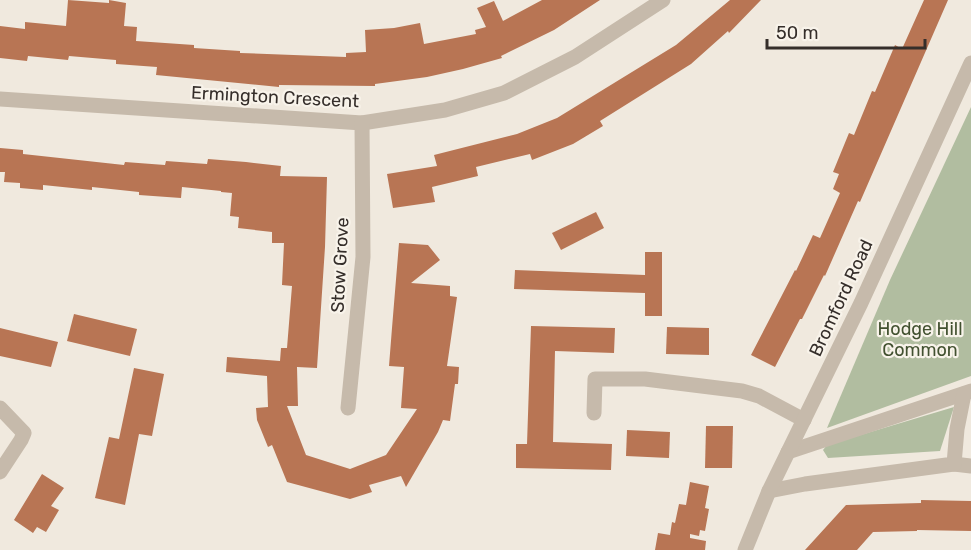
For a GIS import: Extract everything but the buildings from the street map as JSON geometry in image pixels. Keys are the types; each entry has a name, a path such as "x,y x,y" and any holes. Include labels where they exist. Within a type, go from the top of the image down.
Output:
{"street":[{"name":"Ermington Crescent","path":"0,99 362,123 445,110 504,93 575,57 663,0"},
{"name":"Bromford Road","path":"746,550 769,491 861,303 971,63"},
{"name":"Stow Grove","path":"348,408 363,257 362,123"},
{"path":"594,413 594,379 645,379 742,391 759,396 804,420"},
{"path":"788,452 967,392"},
{"path":"954,464 957,429 967,392"},
{"path":"0,408 24,433 0,472"},
{"path":"769,491 954,464 971,466"}],"green space":[{"name":"Hodge Hill Common","path":"971,107 971,376 827,428 890,280"},
{"name":"Hodge Hill Common","path":"954,407 940,451 828,458 823,450 827,445"}]}
